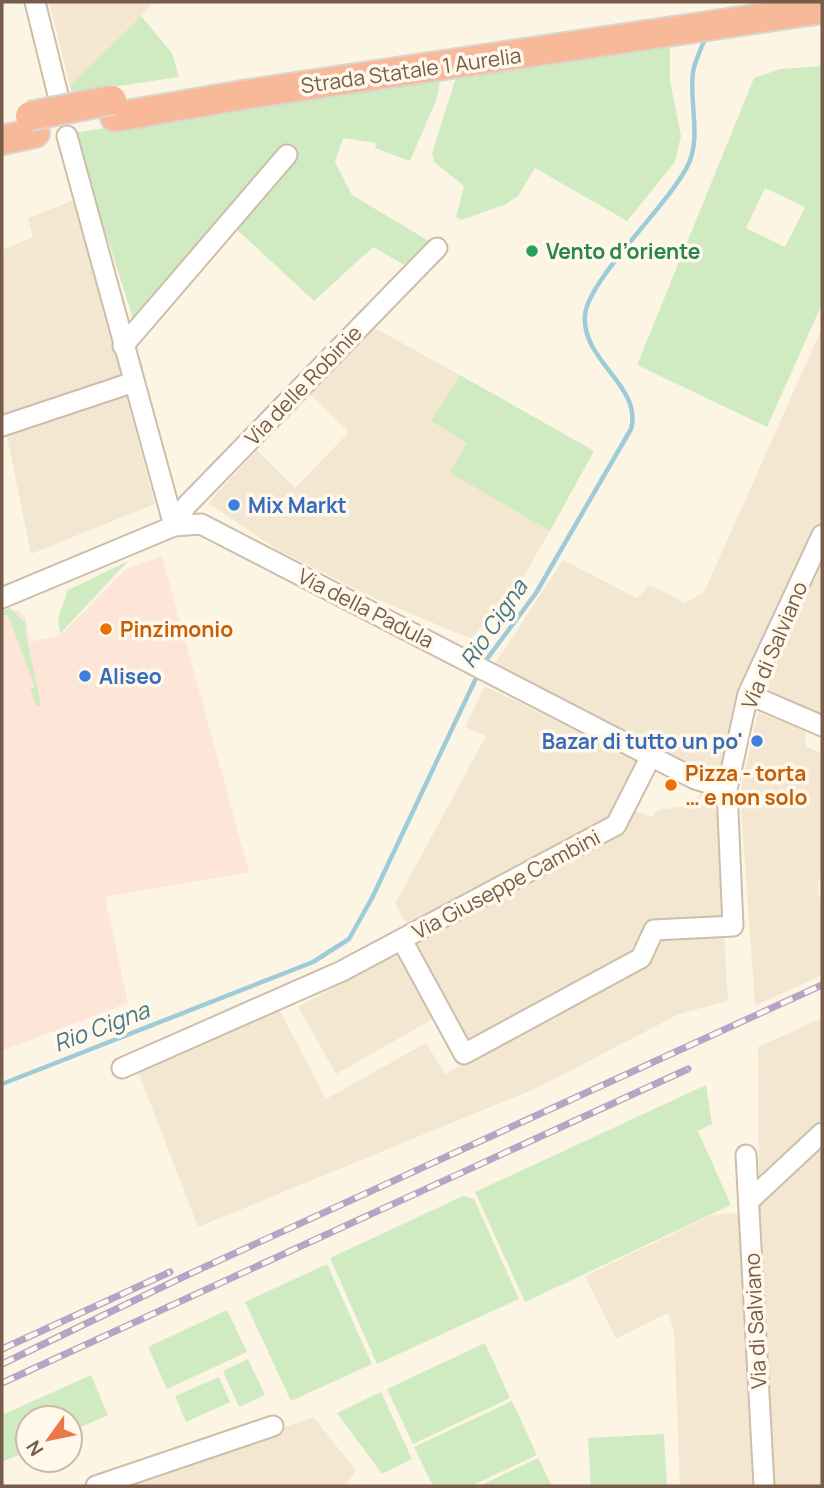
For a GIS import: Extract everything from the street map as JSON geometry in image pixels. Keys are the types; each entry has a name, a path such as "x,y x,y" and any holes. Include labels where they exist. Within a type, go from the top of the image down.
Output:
{"highway":[{"name":"Strada Statale 1 Aurelia","path":"2,141 33,125 114,108 756,8 822,9"},
{"name":"Strada Statale 1 Aurelia","path":"2,123 33,125"}],"street":[{"path":"35,2 59,99"},
{"path":"2,598 174,526 67,136"},
{"path":"124,346 287,155"},
{"name":"Via delle Robinie","path":"174,526 187,506 250,439 437,248"},
{"path":"2,426 134,382"},
{"name":"Via della Padula","path":"174,526 201,524 695,779 727,789"},
{"name":"Via di Salviano","path":"733,926 727,789 748,694 822,534"},
{"path":"748,694 822,726"},
{"name":"Via Giuseppe Cambini","path":"122,1068 286,998 402,940 616,825 652,757"},
{"name":"Via Giuseppe Cambini","path":"402,940 464,1054 640,958 654,930 733,926"},
{"path":"749,1201 822,1133"},
{"name":"Via di Salviano","path":"746,1155 764,1486"},
{"path":"96,1486 273,1426"}],"shaded area":[{"path":"49,2 155,2 70,86"},
{"path":"74,200 155,504 31,554 2,413 2,250 33,237 28,218"},
{"path":"371,326 460,375 431,421 468,443 451,473 550,531 518,586 471,639 372,597 278,550 208,503 257,450 295,488 349,432 307,391"},
{"path":"822,328 822,523 737,694 721,765 706,772 494,665 563,560 637,598 650,585 685,603 704,592"},
{"path":"162,556 249,872 105,897 128,1003 2,1051 2,612 17,610 25,616 30,642 61,635 126,569"},
{"path":"822,557 822,714 759,686"},
{"path":"485,686 643,763 614,816 411,931 395,904 486,736 465,727"},
{"path":"758,712 805,730 806,746 822,754 822,878 818,879 818,894 822,901 822,975 755,1006 740,793"},
{"path":"702,792 717,812 724,923 653,923 633,957 471,1044 414,945 619,836 634,810 652,817 659,810 690,805"},
{"path":"724,932 728,1001 679,1014 537,1088 198,1227 137,1069 279,1009 326,1099 426,1043 445,1074 650,962 664,937"},
{"path":"398,950 435,1018 336,1074 298,1007"},
{"path":"822,1018 822,1486 680,1486 674,1331 668,1313 616,1339 585,1276 712,1215 759,1211 758,1047"},
{"path":"314,1417 356,1471 345,1486 111,1486"}],"green space":[{"path":"141,16 172,53 179,77 72,93 70,86"},
{"path":"670,46 670,81 681,136 675,162 627,221 535,168 518,196 504,205 461,220 456,217 464,186 434,162 432,153 457,74"},
{"path":"822,66 822,304 767,427 637,365 754,78 780,69","holes":["765,188 805,207 785,247 746,228"]},
{"path":"441,74 437,98 410,161 375,148 376,143 343,138 335,162 352,195 429,241 404,265 373,247 314,301 231,224 135,325 74,133"},
{"path":"460,375 594,451 550,531 450,473 467,443 431,421"},
{"path":"128,561 60,634 58,618 68,590"},
{"path":"10,608 26,624 25,631 41,704 37,707 30,689 35,687 8,615 2,616 2,611"},
{"path":"706,1085 712,1124 698,1131 731,1205 525,1302 475,1192"},
{"path":"463,1196 474,1199 519,1299 377,1364 330,1258"},
{"path":"327,1264 372,1364 291,1401 245,1302"},
{"path":"227,1310 247,1352 167,1389 148,1347"},
{"path":"485,1343 510,1398 413,1444 387,1389"},
{"path":"248,1359 265,1395 239,1407 223,1371"},
{"path":"91,1375 108,1415 84,1426 84,1404 26,1404"},
{"path":"219,1377 230,1402 186,1422 175,1396"},
{"path":"381,1392 412,1459 382,1474 337,1413"},
{"path":"512,1401 537,1455 471,1486 433,1486 414,1447"},
{"path":"14,1410 14,1457 2,1462 2,1415"},
{"path":"664,1434 667,1486 591,1486 588,1438"},
{"path":"538,1458 552,1486 479,1486"}],"waterway":[{"name":"Rio Cigna","path":"484,663 536,593 631,429 632,414 628,400 592,346 586,331 585,315 589,300 599,283 687,167 694,145 693,72 706,37"},
{"name":"Rio Cigna","path":"2,1084 313,962 349,939 372,898 478,674"}],"railway":[{"path":"2,1364 185,1276 822,985"},
{"path":"2,1383 688,1069"},
{"path":"2,1349 170,1272"}],"place":[{"name":"Vento d’oriente","path":"532,251"},
{"name":"Mix Markt","path":"234,505"},
{"name":"Pinzimonio","path":"106,629"},
{"name":"Aliseo","path":"85,676"},
{"name":"Bazar di tutto un po'","path":"757,741"},
{"name":"Pizza - torta … e non solo","path":"671,785"}]}
